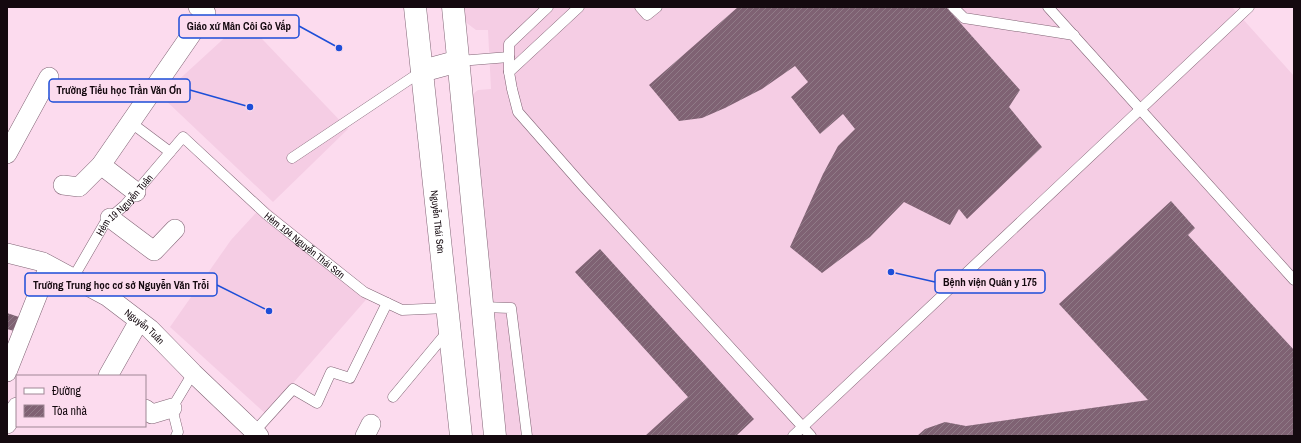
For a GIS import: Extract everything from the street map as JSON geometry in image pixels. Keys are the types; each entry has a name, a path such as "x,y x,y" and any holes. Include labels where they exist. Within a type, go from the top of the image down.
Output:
{"main road":[{"name":"Nguyễn Thái Sơn","path":"415,7 461,436"},
{"path":"453,7 495,436"},
{"path":"422,71 459,61"}],"street":[{"path":"63,184 78,187 101,166 206,13 198,7"},
{"path":"7,154 49,77"},
{"path":"101,166 136,192"},
{"path":"110,218 154,251 175,229"},
{"name":"Nguyễn Tuân","path":"7,253 43,262 108,297 150,329 193,373 257,434"},
{"path":"7,372 49,266"},
{"path":"109,375 139,321"},
{"path":"7,395 16,400"},
{"path":"146,410 152,414 172,408"},
{"path":"7,424 16,409"}],"lane":[{"path":"548,7 509,44 509,72 518,112 583,186 811,436"},
{"path":"509,72 579,7"},
{"path":"640,7 647,16 657,7"},
{"path":"954,7 964,18 1074,35"},
{"path":"1048,7 1294,280"},
{"path":"793,436 1249,7"},
{"path":"459,61 509,57"},
{"path":"292,158 422,71"},
{"path":"130,122 170,152"},
{"name":"Hẻm 104 Nguyễn Thái Sơn","path":"183,137 266,214 364,292 402,310 447,308"},
{"name":"Hẻm 19 Nguyễn Tuân","path":"73,278 110,218 136,192 183,137"},
{"path":"257,434 293,389 317,403 331,372 350,378 387,303"},
{"path":"483,307 511,308 527,436"},
{"path":"393,397 450,330"},
{"path":"176,436 178,432 172,408 193,373"}],"shaded area":[{"path":"462,7 1232,7 1294,76 1294,436 504,436 469,97 478,90 491,89 488,30 476,30 464,21"},
{"path":"244,20 348,129 273,202 161,96"},
{"path":"264,204 371,294 266,414 170,327 231,240"}],"building":[{"path":"738,7 946,7 1020,90 1009,107 1042,147 967,219 959,209 950,225 904,202 870,237 822,273 790,247 823,174 838,146 855,129 843,114 820,134 791,97 808,82 795,66 762,89 725,108 702,118 679,121 649,85"},
{"path":"1171,201 1195,228 1188,235 1294,350 1294,436 917,436 925,429 945,422 966,426 1148,400 1059,304"},
{"path":"600,249 754,419 736,436 645,436 688,397 575,272"},
{"path":"7,313 19,317 14,331 7,329"}],"place":[{"name":"Giáo xứ Mân Côi Gò Vấp","path":"339,48"},
{"name":"Trường Tiểu học Trần Văn Ơn","path":"250,107"},
{"name":"Bệnh viện Quân y 175","path":"891,272"},
{"name":"Trường Trung học cơ sở Nguyễn Văn Trỗi","path":"269,311"}]}
